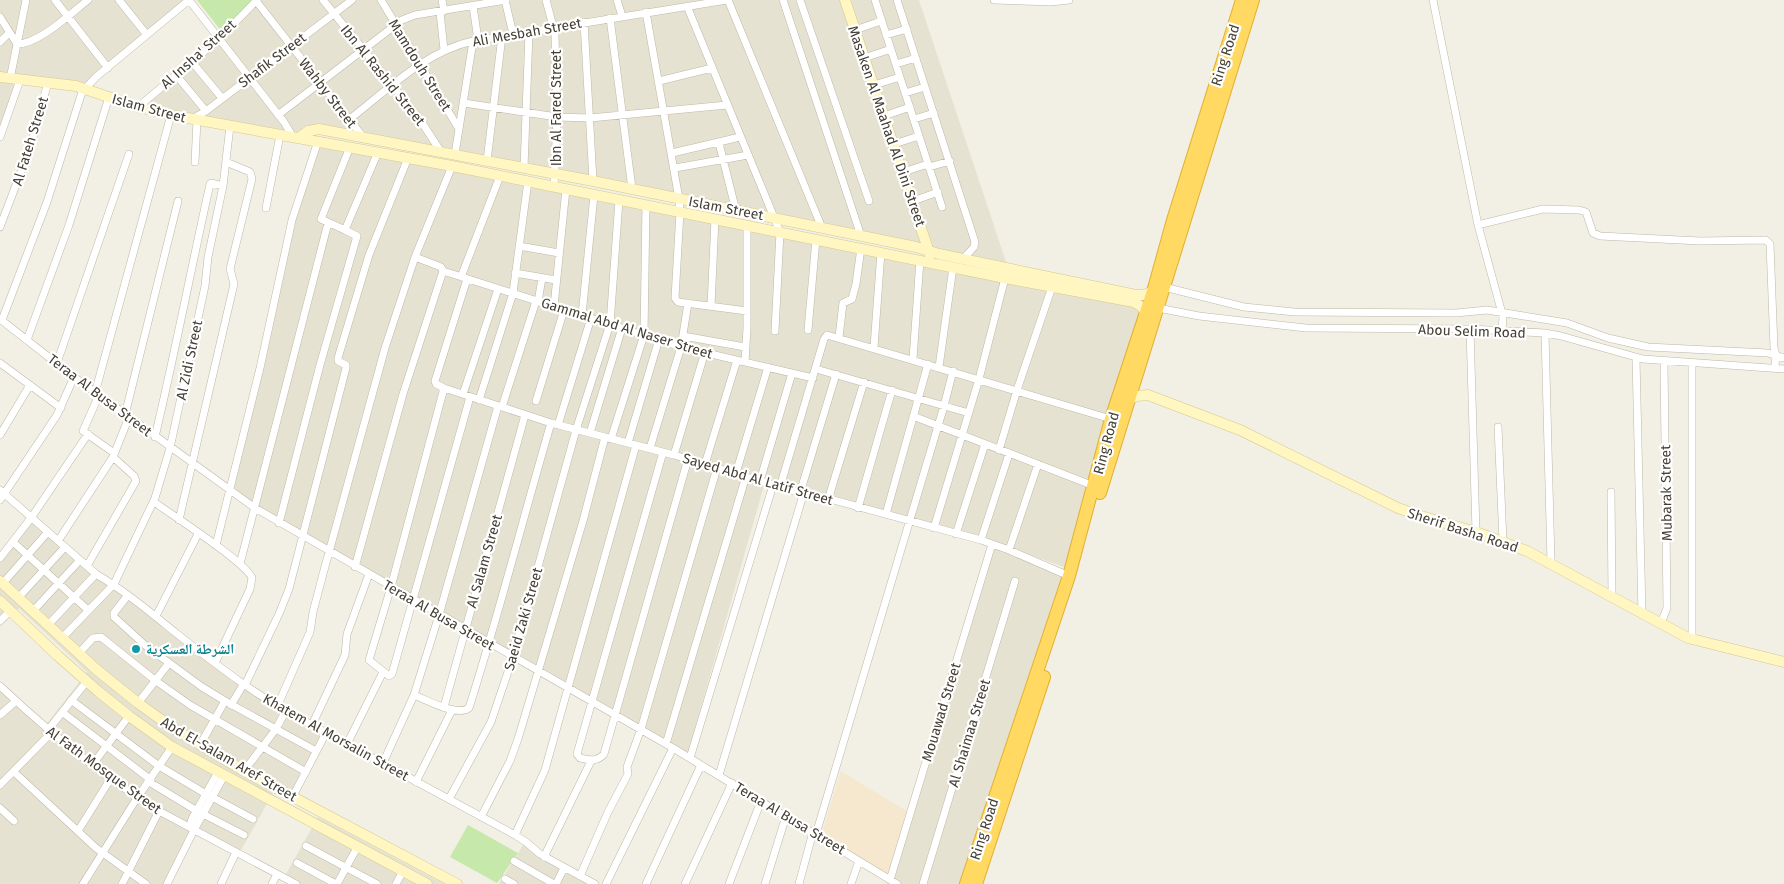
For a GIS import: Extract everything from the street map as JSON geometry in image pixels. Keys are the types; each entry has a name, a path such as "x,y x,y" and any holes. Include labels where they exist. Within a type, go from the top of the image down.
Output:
{"highway":[{"name":"Ring Road","path":"1187,198 1242,0"},
{"name":"Ring Road","path":"976,884 1021,751 1113,428 1124,417 1130,399 1158,289 1253,0"},
{"name":"Ring Road","path":"966,884 1069,576 1094,486 1152,311"}],"street":[{"path":"0,136 26,0"},
{"path":"55,0 108,68"},
{"path":"17,44 33,41 88,0"},
{"path":"119,0 147,35"},
{"path":"1,319 47,202 85,88 189,0 296,138"},
{"name":"Ibn Al Rashid Street","path":"323,0 393,86 441,152"},
{"name":"Shafik Street","path":"195,119 352,0"},
{"name":"Mamdouh Street","path":"380,0 459,129"},
{"path":"442,0 444,50"},
{"path":"278,114 364,50 395,24 415,15 504,0 514,34"},
{"name":"Ibn Al Fared Street","path":"546,0 554,27 558,117 554,187"},
{"path":"617,0 622,16"},
{"path":"672,0 674,8"},
{"path":"728,0 822,228"},
{"name":"Ali Mesbah Street","path":"350,119 420,65 444,50 476,40 728,0"},
{"path":"783,0 861,236"},
{"path":"800,0 869,201"},
{"name":"Masaken Al Maahad Al Dini Street","path":"845,0 932,263"},
{"path":"875,0 942,207"},
{"path":"898,0 975,242 974,248 963,259"},
{"path":"994,0 1069,0"},
{"path":"1434,0 1478,226 1503,322 1502,331"},
{"name":"Al Insha' Street","path":"138,107 219,39 257,1"},
{"name":"Wahby Street","path":"257,1 363,137"},
{"path":"454,154 476,40 474,6"},
{"path":"687,6 780,232 776,331"},
{"path":"646,12 665,110 679,199 680,212 674,298 678,302 747,311"},
{"path":"0,17 17,44"},
{"path":"610,18 632,189"},
{"path":"855,30 881,21"},
{"path":"584,22 593,181"},
{"path":"886,35 907,28"},
{"path":"524,168 529,32"},
{"path":"0,42 10,33"},
{"path":"487,161 502,36"},
{"path":"864,58 891,49"},
{"path":"896,64 916,58"},
{"path":"192,62 222,98"},
{"path":"659,81 712,68"},
{"path":"176,75 206,111"},
{"path":"874,86 900,77"},
{"name":"Islam Street","path":"10,79 67,84 85,88 138,107 171,115 452,166 1052,287 1130,298 1158,289"},
{"name":"Al Fateh Street","path":"0,227 30,148 48,82"},
{"path":"905,93 926,86"},
{"path":"27,340 69,225 109,97"},
{"path":"464,103 558,117 590,118 727,105"},
{"path":"884,116 910,107"},
{"path":"914,119 934,113"},
{"path":"87,566 136,481 134,476 114,455 83,430 97,394 171,115"},
{"path":"194,162 195,119"},
{"name":"Al Zidi Street","path":"55,631 88,610 114,584 154,502 170,448 205,286 208,257 223,186 230,126"},
{"name":"Islam Street","path":"296,138 313,129 593,181 916,247 1130,298 1152,311"},
{"path":"266,208 280,135"},
{"path":"894,144 919,136"},
{"path":"672,153 740,137"},
{"path":"216,545 260,368 292,220 318,141"},
{"path":"719,143 736,211"},
{"path":"279,524 320,365 357,236 322,221 350,147"},
{"path":"345,230 378,152"},
{"path":"56,363 128,154"},
{"path":"675,168 748,155"},
{"path":"200,745 214,720 244,685 286,596 346,368 346,364 338,361 338,358 369,255 408,158"},
{"path":"903,172 950,161"},
{"path":"179,520 234,284 230,269 252,176 250,172 226,162"},
{"path":"277,707 309,637 313,612 379,367 415,257 452,166"},
{"path":"498,289 467,396 414,600 392,674 389,676 370,660 444,388 436,384 435,380 464,278 500,176"},
{"path":"479,400 513,294 528,181"},
{"path":"155,437 178,340 183,302 210,184 223,186"},
{"path":"554,306 566,189"},
{"path":"913,201 938,192"},
{"path":"582,315 594,194"},
{"name":"Saeid Zaki Street","path":"449,799 491,722 513,657 576,430 610,324 619,200"},
{"path":"58,541 114,455 127,416 178,201"},
{"path":"481,817 510,761 518,739 608,438 644,335 646,205"},
{"path":"1478,226 1543,209 1579,210 1586,212 1594,233 1600,236 1700,241 1766,240 1770,244 1771,301 1776,355 1774,367"},
{"path":"711,306 715,219"},
{"path":"240,564 328,223"},
{"path":"704,464 745,347 747,225"},
{"path":"808,330 816,239"},
{"path":"519,246 559,253"},
{"path":"839,337 843,303 852,299 861,248"},
{"path":"874,347 881,252"},
{"name":"Gammal Abd Al Naser Street","path":"415,257 442,267 443,271 681,347 813,378"},
{"path":"913,359 920,260"},
{"path":"940,367 953,267"},
{"path":"355,567 398,411 443,271"},
{"path":"515,273 556,280"},
{"path":"383,763 414,695 500,407 537,301 542,278"},
{"path":"934,528 979,379 1005,278"},
{"path":"999,450 1052,287"},
{"name":"Abou Selim Road","path":"1158,289 1244,307 1294,312 1456,313 1487,310 1559,322 1608,338 1648,347 1776,355 1784,358"},
{"path":"650,448 681,347 688,303"},
{"path":"536,402 564,310"},
{"name":"Abou Selim Road","path":"1152,311 1306,328 1470,329 1545,333 1636,358 1784,369"},
{"path":"414,695 452,710 462,712 469,708 489,644 522,520 591,318"},
{"name":"Teraa Al Busa Street","path":"1,319 74,377 155,437 279,524 670,746 897,884"},
{"path":"590,433 622,328"},
{"path":"1470,329 1476,532"},
{"path":"1545,333 1551,562"},
{"path":"690,758 825,336 830,334 1017,390 1113,428"},
{"path":"683,336 745,347"},
{"path":"515,835 545,770 659,340"},
{"path":"674,455 705,352"},
{"path":"1636,358 1642,614"},
{"name":"Mubarak Street","path":"1661,623 1667,608 1664,361"},
{"path":"1692,363 1692,639"},
{"path":"0,364 60,408"},
{"path":"886,514 928,364"},
{"path":"736,474 768,367"},
{"path":"816,369 969,413"},
{"path":"799,884 953,371"},
{"path":"760,481 792,373"},
{"path":"719,775 836,374"},
{"name":"Sherif Basha Road","path":"1137,376 1146,389 1168,399 1171,403"},
{"path":"1,494 60,408 74,377"},
{"path":"828,500 864,382"},
{"path":"0,435 30,385"},
{"name":"Sayed Abd Al Latif Street","path":"444,388 554,424 650,448 777,486 981,540 1010,550 1069,576"},
{"path":"858,508 892,390"},
{"name":"Sherif Basha Road","path":"1130,399 1144,395 1171,403 1257,437 1386,503 1421,516 1503,541 1551,562 1642,614 1692,639 1784,662"},
{"name":"Al Salam Street","path":"444,707 525,415"},
{"path":"913,416 1094,486"},
{"path":"1498,427 1503,541"},
{"path":"0,558 31,518 88,434"},
{"path":"956,534 985,444"},
{"path":"663,452 577,754 579,758 591,761 604,754 688,459"},
{"path":"981,540 1009,454"},
{"path":"1010,550 1038,464"},
{"path":"580,876 608,812 628,774 627,766 641,730 717,468"},
{"path":"606,884 670,746 746,476"},
{"path":"1611,492 1612,596"},
{"name":"Khatem Al Morsalin Street","path":"1,494 96,574 114,584 244,685 277,707 515,835 544,857 595,884"},
{"path":"154,502 216,545 240,564 252,578 251,586 215,662"},
{"path":"2,582 48,532"},
{"path":"156,616 198,534"},
{"path":"13,542 88,610"},
{"name":"Mouawad Street","path":"890,880 992,544"},
{"path":"18,598 65,547"},
{"path":"28,627 35,624 35,614 80,560"},
{"path":"44,643 46,635 55,631 74,597 96,574"},
{"path":"312,725 345,655 347,634 369,574"},
{"name":"Al Shaimaa Street","path":"923,884 1016,581"},
{"name":"Abd El-Salam Aref Street","path":"2,582 79,654 138,703 200,745 244,771 457,884"},
{"path":"128,595 114,613 115,618 146,646 228,703 316,751"},
{"name":"Abd El-Salam Aref Street","path":"0,601 87,681 129,716 172,747 427,884"},
{"path":"0,621 10,611"},
{"path":"79,654 93,638 101,637 156,681 214,720 306,772"},
{"path":"138,703 169,663"},
{"path":"347,744 383,672"},
{"path":"0,785 49,732 62,712 87,681"},
{"name":"Al Fath Mosque Street","path":"0,686 49,732 137,798 296,884"},
{"path":"72,700 159,766 209,796 253,819"},
{"path":"0,715 16,702"},
{"path":"416,782 452,710"},
{"path":"62,712 150,780 151,783 244,835"},
{"path":"244,771 276,729 285,712"},
{"path":"93,764 129,716"},
{"path":"293,796 326,733"},
{"path":"83,884 137,798 172,747"},
{"path":"544,857 591,761"},
{"path":"646,884 701,765"},
{"path":"14,772 102,852 146,884"},
{"path":"167,884 194,830 191,822 200,812 221,774"},
{"path":"78,831 112,778"},
{"path":"685,884 732,783"},
{"path":"729,884 761,801"},
{"path":"0,808 14,821"},
{"path":"122,884 159,811"},
{"path":"765,884 786,816"},
{"path":"306,846 377,884"},
{"path":"297,863 337,884 358,846"},
{"path":"221,884 236,852"},
{"path":"392,865 398,860 398,852"},
{"path":"396,884 405,872 406,865 413,860"},
{"path":"514,861 555,884 564,868"},
{"path":"851,884 859,861"},
{"path":"272,884 276,874"},
{"path":"505,879 514,884"}],"shaded area":[{"path":"0,0 188,0 84,88 20,80 0,134"},
{"path":"258,0 502,0 402,20 473,6 478,40 473,42 480,41 475,6 512,0 844,0 927,249 315,128 299,137 139,107"},
{"path":"845,0 919,0 1008,268 929,251"},
{"path":"318,142 1142,309 1067,568 996,543 765,482 688,753 231,491 292,220"},
{"path":"31,514 163,628 191,649 220,670 330,733 293,803 273,793 240,852 152,805 45,726 87,672 19,608 0,627 0,553"},
{"path":"992,544 1066,570 966,884 897,884 890,880"},
{"path":"0,686 134,796 193,830 166,884 0,884"},
{"path":"841,771 908,812 890,879 821,836"},
{"path":"318,817 444,884 300,884 285,876"},
{"path":"523,845 543,858 592,884 499,884"}],"green space":[{"path":"197,0 254,0 222,32"},
{"path":"468,825 518,853 497,883 450,857"}],"place":[{"name":"الشرطة العسكرية","path":"136,649"}]}
